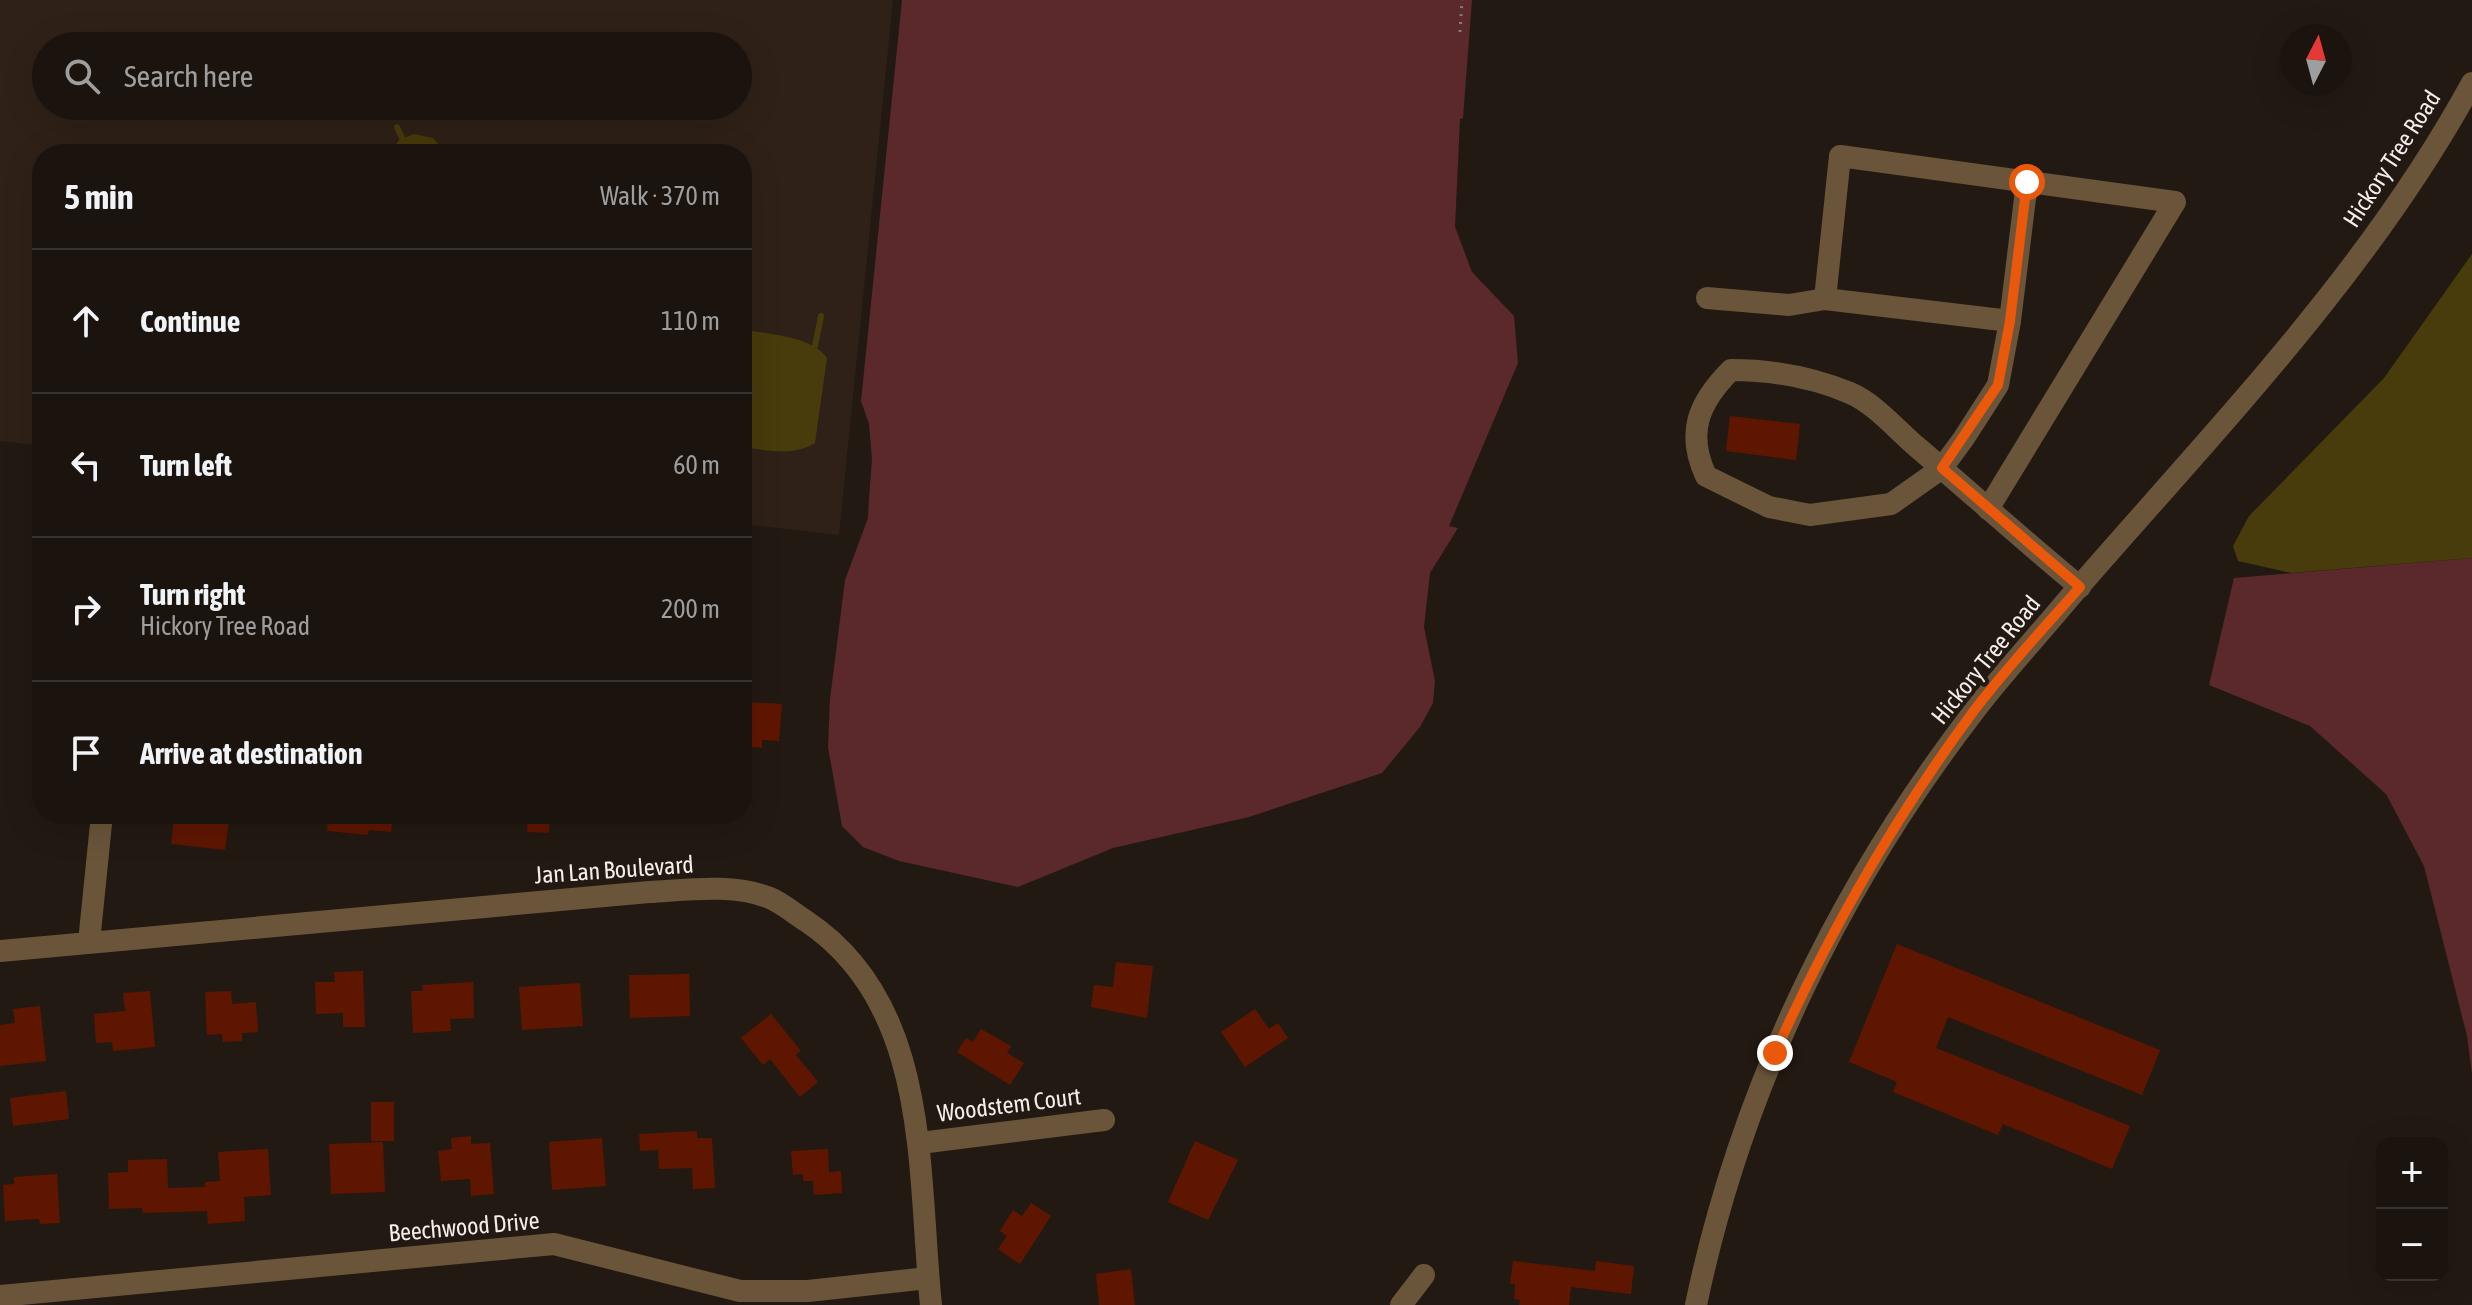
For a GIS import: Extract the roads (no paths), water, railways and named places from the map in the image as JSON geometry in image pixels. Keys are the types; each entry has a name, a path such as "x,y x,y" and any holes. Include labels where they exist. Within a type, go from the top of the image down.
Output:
{"street":[{"name":"Hickory Tree Road","path":"1696,1305 1730,1174 1759,1089 1807,981 1852,894 1975,709 2333,291 2415,180 2472,83"},
{"path":"1825,299 1840,156 2175,202 1988,509"},
{"path":"2027,182 2010,321 1998,385 1942,468 1891,504 1810,515 1769,507 1706,476 1695,451 1701,410 1712,388 1731,370 1764,370 1807,378 1853,394 1942,468 2080,587"},
{"path":"1707,298 1789,305 1825,299 2010,321"},
{"path":"89,942 101,824"},
{"name":"Jan Lan Boulevard","path":"0,951 649,892 715,889 770,898 829,937 876,993 900,1049 920,1143 931,1305"},
{"name":"Woodstem Court","path":"920,1143 1104,1120"},
{"name":"Beechwood Drive","path":"0,1296 554,1244 740,1291 808,1291 928,1278"},
{"path":"1401,1305 1424,1275"}],"waterway":[{"path":"397,127 403,140"},
{"path":"815,346 821,316"}]}
